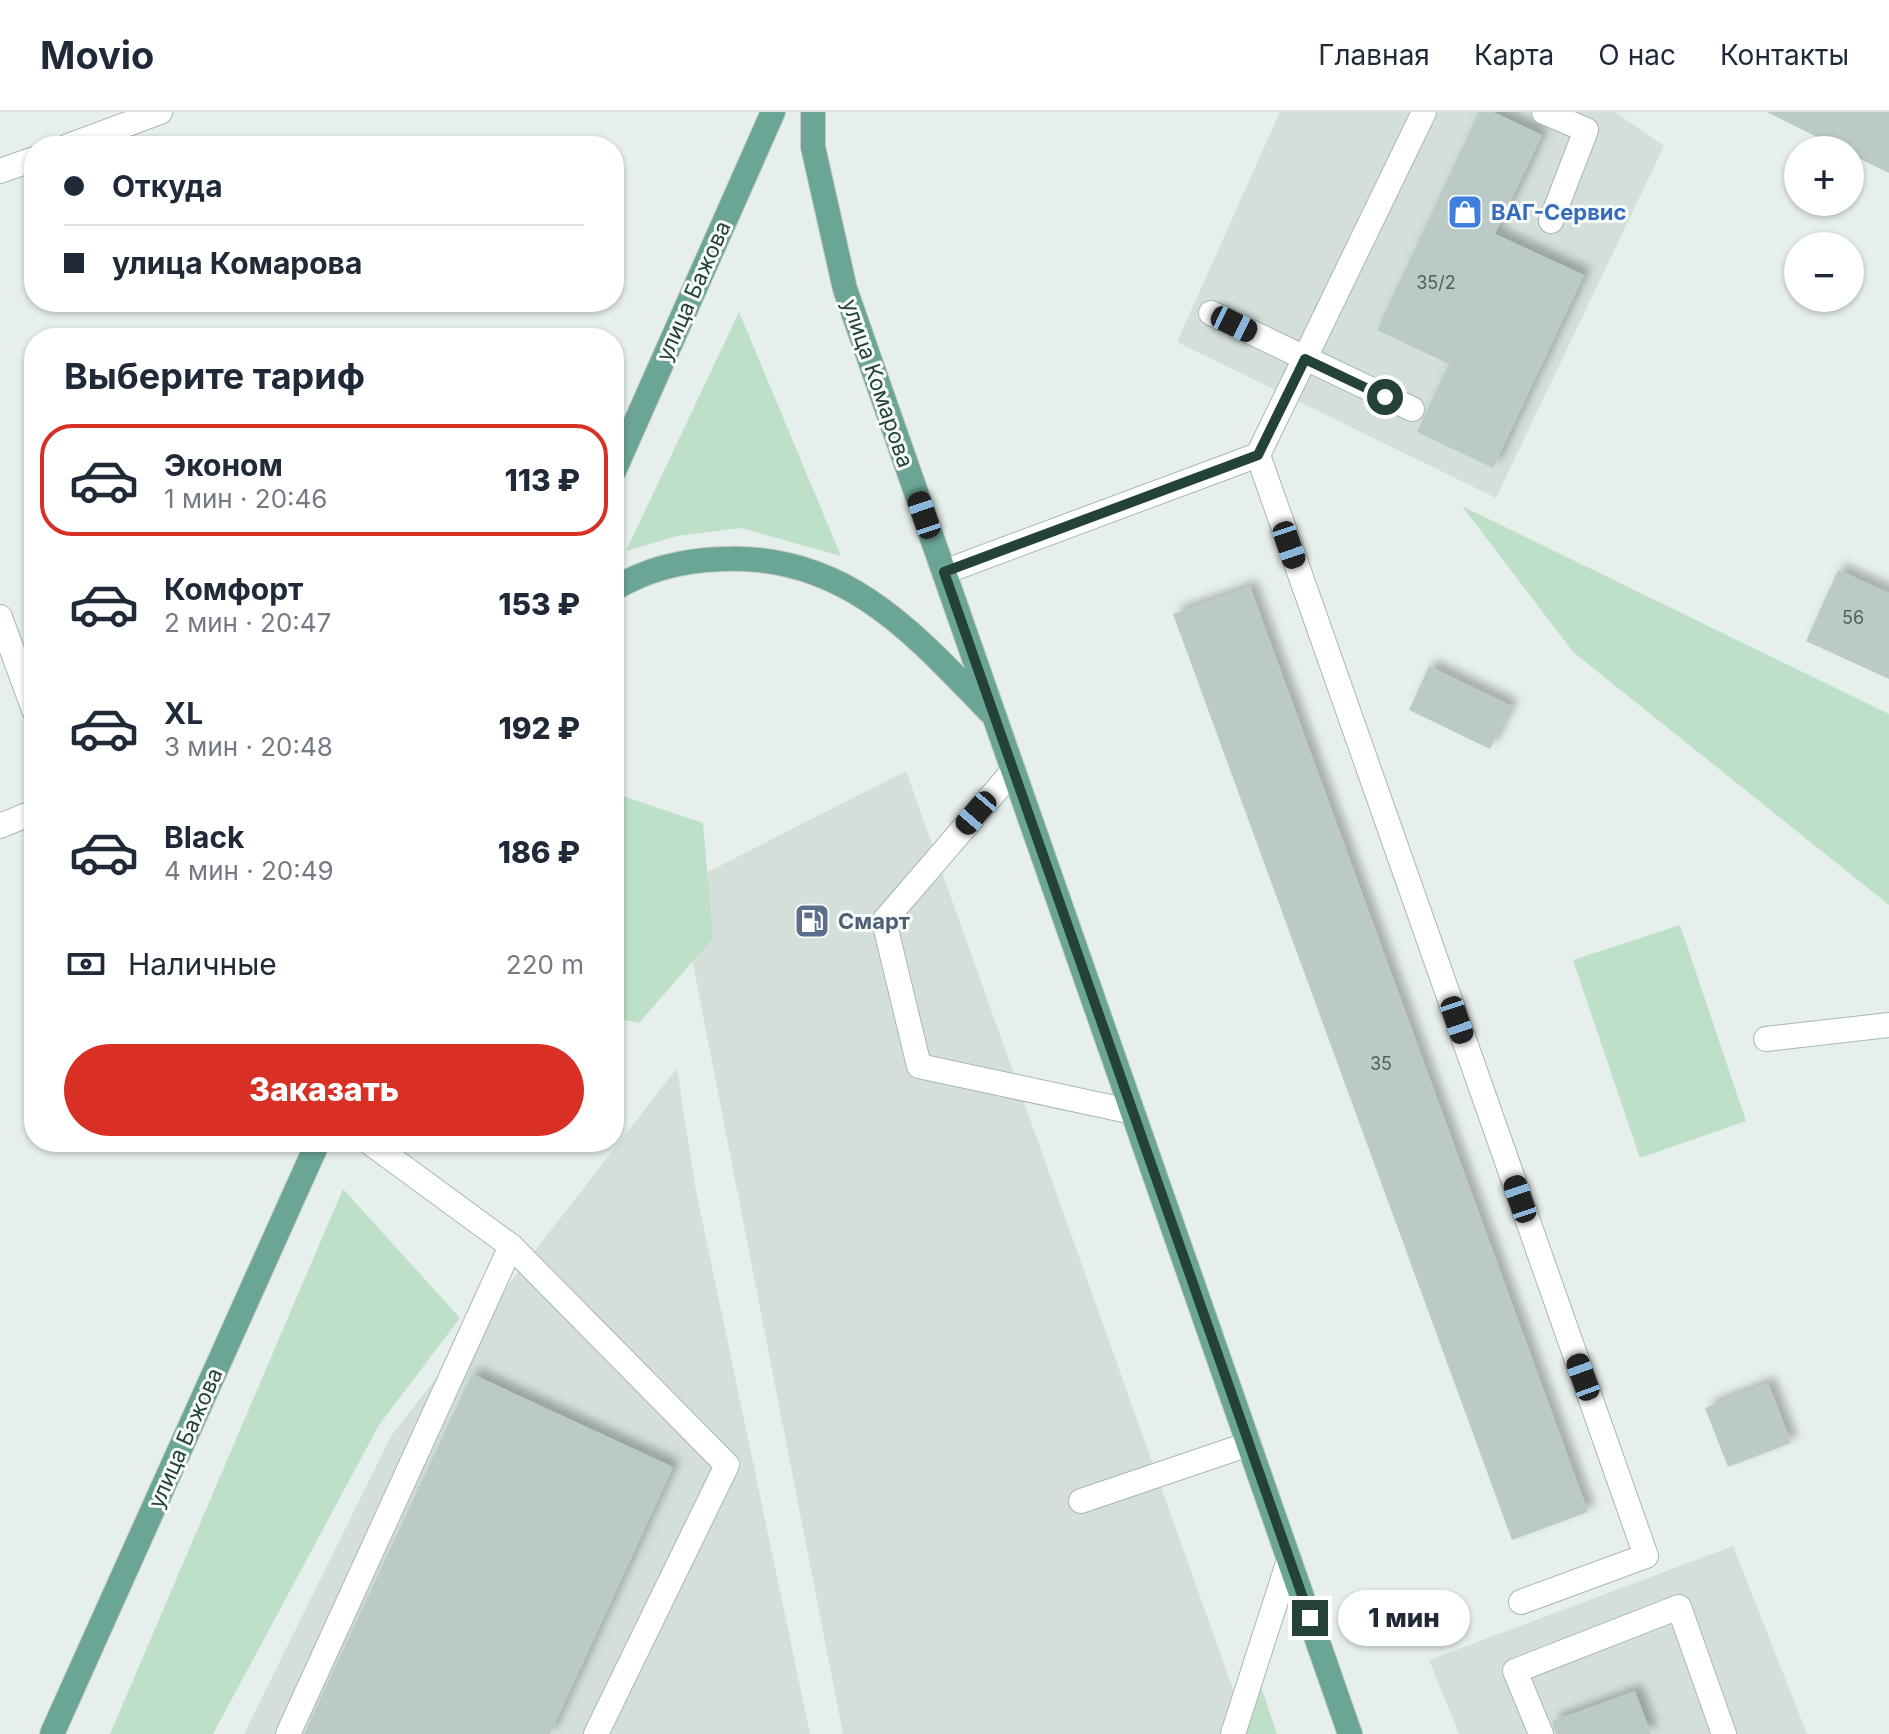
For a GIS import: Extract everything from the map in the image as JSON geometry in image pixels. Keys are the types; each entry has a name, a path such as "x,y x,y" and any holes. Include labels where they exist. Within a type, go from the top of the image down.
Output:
{"main road":[{"name":"улица Бажова","path":"624,448 773,112"},
{"name":"улица Комарова","path":"813,112 813,147 845,289 1350,1734"},
{"path":"624,583 636,575 671,564 711,559 751,558 825,575 860,592 892,616 994,716"},
{"name":"улица Бажова","path":"52,1734 314,1152"}],"street":[{"path":"95,136 160,112"},
{"path":"944,572 1258,455 1424,112"},
{"path":"1544,112 1586,130 1551,221"},
{"path":"0,171 24,163"},
{"path":"1211,313 1412,409"},
{"path":"1258,455 1646,1556 1521,1602"},
{"path":"0,617 24,683"},
{"path":"1013,771 884,921 919,1066 1133,1112"},
{"path":"0,826 24,816"},
{"path":"1766,1039 1889,1025"},
{"path":"383,1152 511,1246 727,1465 596,1734"},
{"path":"288,1734 511,1246"},
{"path":"1081,1501 1249,1444"},
{"path":"1233,1734 1289,1560"},
{"path":"1541,1734 1515,1671 1679,1607 1724,1734"}],"shaded area":[{"path":"1280,112 1615,112 1664,146 1496,498 1177,342"},
{"path":"906,771 1249,1734 843,1734 678,887"},
{"path":"677,1068 695,1186 810,1734 244,1734 391,1436 612,1152 624,1152 624,1136"},
{"path":"1733,1546 1807,1734 1459,1734 1429,1660"}],"green space":[{"path":"739,312 841,556 741,528 677,536 626,551"},
{"path":"1462,506 1889,714 1889,905 1573,652"},
{"path":"624,796 703,823 713,938 639,1023 624,1020"},
{"path":"1680,925 1746,1121 1640,1158 1573,960"},
{"path":"343,1189 460,1318 379,1425 213,1734 110,1734"},
{"path":"1258,1678 1277,1734 1241,1734"}],"building":[{"path":"1479,112 1493,112 1542,135 1495,234 1584,275 1493,468 1417,432 1449,364 1377,330"},
{"path":"1767,112 1889,112 1889,173 1864,161 1864,136 1815,136"},
{"path":"1838,570 1889,593 1889,679 1806,641"},
{"path":"1250,587 1588,1512 1512,1540 1173,614"},
{"path":"1429,666 1511,706 1490,749 1409,710"},
{"path":"472,1374 673,1467 550,1734 304,1734"},
{"path":"1768,1383 1791,1443 1728,1467 1705,1408"},
{"path":"1635,1691 1651,1734 1556,1734 1552,1721"}],"place":[{"name":"ВАГ-Сервис","path":"1465,212"},
{"name":"Смарт","path":"812,921"}],"route":[{"path":"1310,1618 944,572 1258,455 1305,359 1385,397"}]}
